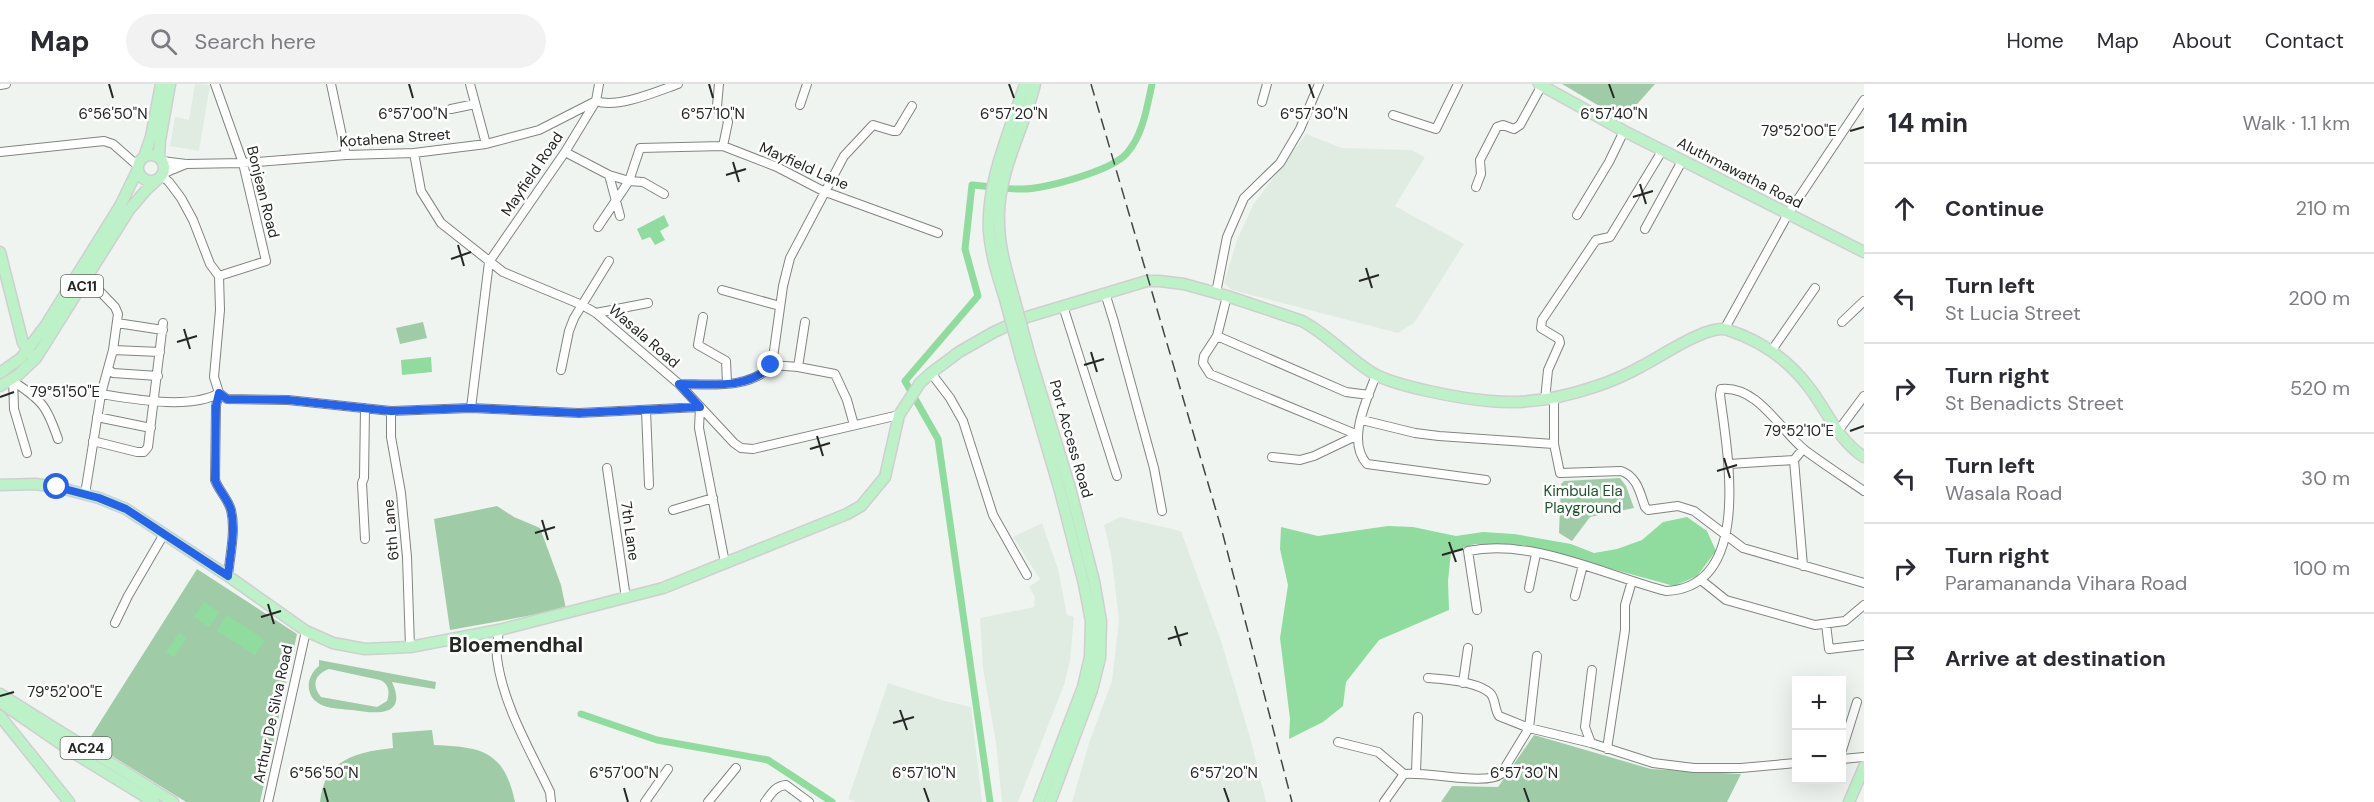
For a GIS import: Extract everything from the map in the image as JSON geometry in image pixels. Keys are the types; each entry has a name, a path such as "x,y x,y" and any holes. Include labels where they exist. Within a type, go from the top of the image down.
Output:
{"main road":[{"name":"AC11","path":"0,386 14,380 36,358 41,343 120,206 151,137 161,84"},
{"path":"161,159 152,155 140,164 145,180 161,176 161,159 160,140 170,84"},
{"name":"Port Access Road","path":"1025,84 995,202 1009,298 1084,584 1091,621 1090,657 1083,687 1040,802"},
{"name":"Port Access Road","path":"1004,165 1035,84"},
{"name":"Aluthmawatha Road","path":"1541,85 1662,151 1864,252"},
{"name":"AC11","path":"0,373 14,365 27,351 41,343 87,278 129,210 161,176"},
{"path":"0,252 21,337 27,351 36,358"},
{"path":"0,485 35,484 85,494 126,509 306,631 333,643 365,649 410,647 499,630 663,588 828,523 861,506 885,477 902,411 920,383 931,373 959,352 1027,317 1147,281 1184,284 1222,294 1313,327 1376,375 1410,386 1489,401 1550,400 1625,375 1669,350 1713,330 1725,328 1772,350 1795,369 1812,390 1851,449 1864,457"},
{"path":"18,320 41,343"},
{"name":"Port Access Road","path":"1026,357 1070,488 1094,581 1101,621 1100,658 1092,690 1050,802"},
{"name":"AC24","path":"0,694 167,801"},
{"name":"AC24","path":"0,702 74,753 154,802"},
{"path":"0,716 69,802"},
{"path":"1849,802 1864,767"}],"street":[{"path":"0,85 6,84"},
{"name":"Bonjean Road","path":"215,84 243,163 266,261 219,276"},
{"path":"331,84 346,155"},
{"path":"470,84 486,144"},
{"path":"599,84 596,100 602,103 626,100 678,84"},
{"path":"598,227 629,181 640,148 723,146 728,122 717,106 719,84"},
{"path":"800,105 807,84"},
{"path":"1262,102 1267,84"},
{"path":"1319,84 1300,129 1280,164 1244,198 1227,237 1218,336 1204,356 1203,363 1210,374 1358,435"},
{"path":"1393,115 1436,129 1458,84"},
{"path":"1476,188 1481,174 1480,160 1497,127 1503,125 1517,128 1541,85"},
{"name":"Kotahena Street","path":"161,159 186,164 243,163 346,155 414,153 486,144 539,130 596,100"},
{"name":"Mayfield Road","path":"489,262 565,152 596,100"},
{"path":"1725,328 1788,214 1864,100"},
{"path":"451,108 475,104"},
{"path":"679,384 726,383 752,379 765,372 771,365 790,258 803,237 823,191 844,156 867,129 873,125 893,132 897,131 912,106"},
{"path":"1577,215 1609,162 1624,131"},
{"path":"0,152 104,141 113,144 140,164"},
{"name":"Mayfield Lane","path":"723,146 777,167 823,191 938,233"},
{"path":"1662,151 1610,237 1596,240 1542,320 1541,328 1555,336 1560,343 1548,370 1554,444 1560,473 1621,471 1629,473 1648,510 1678,506 1694,511 1743,548 1864,583"},
{"path":"565,152 609,175 629,181 643,182 664,194"},
{"name":"Wasala Road","path":"414,153 421,192 441,223 503,272 596,313 679,384 741,448 753,449 902,411"},
{"path":"1645,229 1682,161"},
{"name":"Kotahena Street","path":"161,176 186,164"},
{"path":"609,175 620,216"},
{"path":"161,176 169,182 189,213 210,264 219,276 220,310 214,377 219,393 216,406 215,480 219,491 230,507 233,522 228,576"},
{"path":"561,370 569,331 609,261"},
{"path":"471,408 489,262"},
{"path":"85,494 101,393 113,350 117,323 115,307 87,278"},
{"path":"1772,350 1815,288"},
{"path":"722,290 780,306"},
{"path":"1104,293 1154,468 1162,511"},
{"path":"1842,322 1864,301"},
{"path":"596,313 648,303"},
{"path":"1063,306 1117,476"},
{"path":"703,317 698,345 726,360 726,383"},
{"path":"798,367 805,322"},
{"path":"93,441 144,452 148,447 163,326 117,323"},
{"path":"1218,336 1346,392 1369,395"},
{"path":"113,350 160,352"},
{"path":"771,365 835,374 844,392 854,425"},
{"path":"108,369 113,373 158,376"},
{"path":"931,373 950,398 963,421 993,515 1027,575"},
{"path":"1376,375 1358,435 1359,449 1367,464 1486,480"},
{"path":"14,380 46,407 58,439"},
{"path":"14,380 14,409 27,453"},
{"path":"1477,610 1468,551 1496,548 1536,554 1583,565 1666,591 1676,590 1701,580 1714,562 1726,536 1729,464 1721,389 1735,389 1769,411 1803,449 1864,491"},
{"path":"101,393 154,402 209,399 219,393"},
{"path":"219,393 227,399 288,400 391,411 471,408 579,413 700,407 699,428 725,563"},
{"path":"1838,431 1864,396"},
{"path":"365,408 362,483 365,539"},
{"path":"646,410 649,485"},
{"name":"6th Lane","path":"391,411 391,436 401,493 407,557 410,647"},
{"path":"97,417 151,428"},
{"path":"1362,420 1415,433 1439,436 1554,444"},
{"path":"1272,457 1300,460 1314,456 1358,435"},
{"path":"1803,449 1794,460 1803,566"},
{"path":"1729,464 1794,460"},
{"name":"7th Lane","path":"607,468 626,598"},
{"path":"673,510 713,498"},
{"path":"115,623 164,534"},
{"path":"1529,588 1536,554"},
{"path":"1575,596 1583,565"},
{"path":"1701,580 1726,600 1752,605 1815,625 1845,621 1864,604"},
{"path":"1607,749 1625,630 1625,605 1632,581"},
{"path":"1826,624 1829,649 1864,645"},
{"path":"499,630 497,656 502,683 515,719 550,792 550,802"},
{"name":"Arthur De Silva Road","path":"268,802 306,631"},
{"path":"1463,682 1468,648"},
{"path":"1384,802 1404,774 1416,772 1456,777 1495,778 1501,774 1529,728 1537,656"},
{"path":"1591,743 1585,727 1592,670"},
{"path":"1428,678 1463,682 1490,693 1499,716 1529,728 1591,743 1653,763 1694,768 1741,768 1792,763"},
{"path":"1846,737 1857,702"},
{"path":"1416,772 1418,717"},
{"path":"1338,742 1378,752 1404,774"},
{"path":"1846,759 1864,757"},
{"path":"708,802 736,768"},
{"path":"645,802 668,770"},
{"path":"765,802 773,791 786,785 809,802"}],"shaded area":[{"path":"195,84 210,85 199,151 170,146 175,117 189,120"},
{"path":"1306,134 1342,148 1411,150 1425,157 1395,206 1464,244 1414,323 1398,333 1232,290 1224,283 1237,240 1253,205"},
{"path":"664,215 669,226 660,231 665,240 655,245 650,237 642,240 637,229"},
{"path":"431,357 432,372 402,375 401,360"},
{"path":"1120,517 1181,531 1221,641 1250,737 1266,802 1072,802 1089,743 1112,681 1119,620 1111,554 1104,525"},
{"path":"1687,517 1707,531 1716,551 1697,576 1674,586 1524,545 1475,544 1451,552 1448,581 1449,610 1379,640 1346,682 1343,706 1323,722 1289,739 1290,719 1280,638 1288,585 1280,549 1281,527 1318,536 1388,526 1413,527 1456,536 1483,532 1514,534 1571,544 1594,553 1617,549 1642,540 1663,522"},
{"path":"1042,523 1058,569 1067,615 1074,617 1070,661 1064,685 1018,802 1002,802 996,743 983,668 980,618 1034,607 1035,597 1029,587 1040,579 1013,537"},
{"path":"204,602 219,612 209,627 194,617"},
{"path":"227,615 265,640 255,655 217,631"},
{"path":"179,633 186,638 174,657 166,652"},
{"path":"888,683 971,707 982,802 856,802 848,799"}],"green space":[{"path":"1562,84 1655,84 1623,120"},
{"path":"423,322 427,338 400,344 396,328"},
{"name":"Kimbula Ela Playground","path":"1620,478 1626,486 1634,508 1590,517 1572,541 1559,533 1561,484 1564,481"},
{"path":"497,506 514,517 540,528 561,585 566,609 450,630 434,519"},
{"path":"197,569 297,634 260,802 186,802 88,741"},
{"path":"319,660 436,682 435,689 392,682 396,702 387,711 371,712 331,708 317,703 310,693 311,676 319,666","holes":["329,669 380,680 387,686 388,694 387,701 377,707 321,697 315,684 320,674"]},
{"path":"432,730 434,745 477,750 497,762 504,771 515,802 320,802 328,776 344,760 367,752 393,748 392,733"},
{"path":"1534,735 1651,769 1741,774 1727,802 1441,802 1452,786 1498,787"}],"waterway":[{"path":"990,802 938,439 905,381 978,296 965,249 972,185 1007,189 1043,186 1092,173 1119,160 1137,138 1144,120 1152,84"},
{"path":"581,714 657,740 768,760 832,802"}],"railway":[{"path":"1091,84 1222,531 1292,802"}],"district":[{"name":"Bloemendhal","path":"516,645"}],"route":[{"path":"57,487 99,498 126,509 228,576 233,522 230,507 219,491 215,480 216,406 219,393 227,399 288,400 391,411 471,408 579,413 658,410 700,407 679,384 740,382 765,372 771,365"}]}
